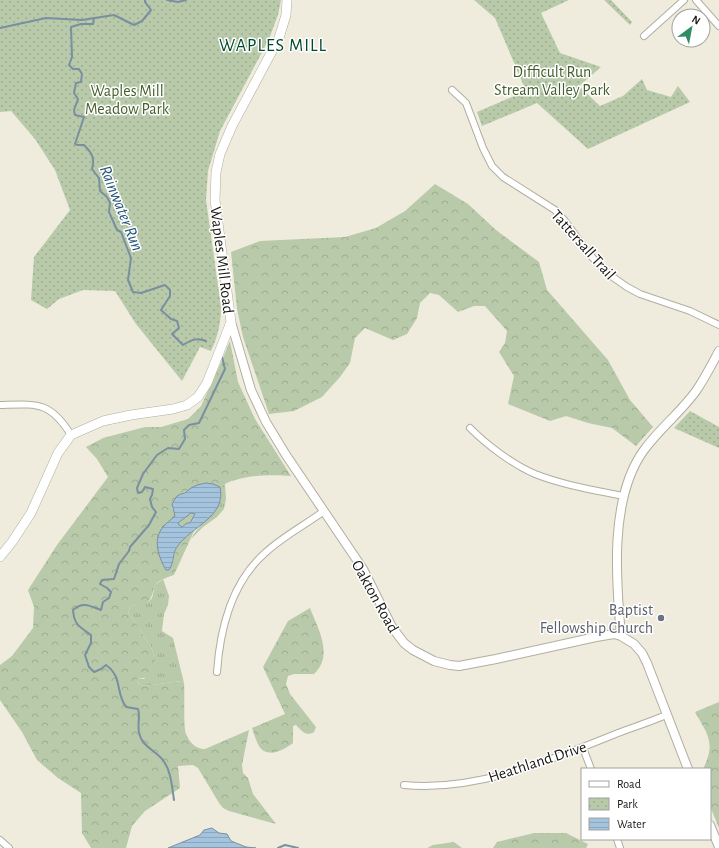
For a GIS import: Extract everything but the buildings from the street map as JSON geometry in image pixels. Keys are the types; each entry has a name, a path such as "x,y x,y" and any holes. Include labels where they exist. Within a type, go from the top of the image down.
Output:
{"main road":[{"name":"Waples Mill Road","path":"71,435 103,421 131,415 173,410 192,403 198,398 207,383 231,322 215,200 216,172 220,154 232,126 278,38 286,15 286,0"},
{"path":"0,557 31,513 58,453 71,435"}],"street":[{"path":"644,36 684,0"},
{"path":"696,0 719,26"},
{"name":"Tattersall Trail","path":"452,90 466,103 483,148 492,166 503,177 555,210 565,221 590,256 607,273 640,294 690,311 719,325"},
{"name":"Oakton Road","path":"231,322 244,368 260,412 277,442 363,569 388,621 397,634 413,650 434,661 450,666 469,665 596,637 614,634 621,636"},
{"path":"688,768 642,653 634,644 621,636 617,544 627,482 638,459 655,437 696,391 719,351"},
{"path":"0,405 38,405 46,408 65,424 71,435"},
{"path":"470,428 480,438 510,459 534,473 565,483 624,496"},
{"path":"217,672 219,651 228,610 236,592 249,571 271,548 324,511"},
{"name":"Heathland Drive","path":"404,785 424,787 505,775 583,748 666,716"},
{"path":"583,748 591,768"},
{"path":"711,827 719,847"},
{"path":"0,840 9,848"}],"green space":[{"name":"Waples Mill Meadow Park","path":"0,0 281,0 278,15 269,39 220,131 208,171 206,200 221,307 219,329 211,351 200,347 182,381 136,324 115,291 83,290 59,299 47,309 31,300 34,257 70,210 55,170 35,139 11,111 0,112"},
{"name":"Difficult Run Stream Valley Park","path":"474,0 569,0 541,13 560,53 601,67 579,86 600,106 623,96 642,79 647,90 671,97 678,86 690,102 588,149 537,103 482,126 477,112 526,91 495,18"},
{"name":"Difficult Run Stream Valley Park","path":"604,0 611,0 632,22 630,25"},
{"path":"435,184 468,204 496,230 539,262 547,290 608,360 630,400 653,427 636,446 612,428 588,423 566,416 550,421 508,404 514,376 499,352 505,343 507,331 485,306 474,306 458,312 439,295 430,293 420,303 417,318 407,334 393,340 365,328 355,338 350,363 322,397 294,411 269,414 243,337 237,309 231,252 260,241 345,237 376,228 405,211"},
{"path":"230,341 238,382 255,419 291,476 254,476 235,480 220,487 207,483 201,484 177,496 172,508 175,516 170,521 173,564 175,553 179,544 194,531 174,575 162,579 156,584 147,604 137,604 130,607 128,613 141,630 155,657 156,674 152,677 137,679 138,683 143,686 182,681 184,683 185,730 189,740 199,748 205,749 249,730 242,765 243,773 248,778 253,794 276,824 223,808 198,768 193,765 178,766 180,788 145,811 132,826 126,848 91,848 82,833 81,793 58,778 37,760 22,732 0,700 0,665 12,656 33,628 34,607 28,590 57,545 108,477 97,459 86,447 103,438 145,427 161,427 188,419 201,406"},
{"path":"690,411 719,427 719,448 674,428"},
{"path":"225,484 226,499 224,509 217,517 203,527 191,539 200,526 216,509 221,496 220,487"},
{"path":"191,513 195,514 190,523 187,523 182,527 179,525 178,523"},
{"path":"163,579 169,596 168,605 164,614 162,631 173,638 184,683 182,681 143,686 138,683 137,679 144,679 155,670 155,657 141,630 128,613 130,607 137,604 147,604 152,598 155,585"},
{"path":"310,608 320,633 324,650 323,659 320,667 314,674 294,674 288,676 286,684 290,694 316,727 314,732 306,734 296,725 293,726 293,743 276,752 266,752 259,746 252,728 285,714 263,667 288,621"},
{"path":"719,702 719,828 711,808 711,768 703,768 709,752 709,739 695,712"},
{"path":"534,833 566,833 588,844 586,848 493,848 497,842"},
{"path":"454,842 462,848 427,848 433,845"}],"water":[{"path":"206,483 220,487 221,497 218,506 206,521 190,533 177,547 174,552 171,567 169,570 166,570 159,555 157,543 160,532 175,516 172,504 177,496 185,493 197,485","holes":["191,513 195,514 190,523 187,523 182,527 179,525 178,523"]},
{"path":"212,828 219,833 227,834 231,841 246,847 256,848 168,848 200,835 204,830"}],"waterway":[{"path":"0,28 46,18 82,20 114,15 134,25 142,21 151,10 145,0"},
{"path":"167,0 178,2 186,0"},
{"name":"Rainwater Run","path":"94,18 93,24 81,24 71,27 72,57 69,65 73,69 79,69 82,74 81,82 76,83 74,93 78,99 74,110 75,115 84,117 75,144 84,145 92,156 92,169 99,178 100,191 107,197 110,203 109,212 117,230 121,232 131,258 128,280 133,292 141,293 165,285 170,290 170,296 161,310 171,319 177,321 179,328 172,334 183,345 194,340 200,339 206,341"},
{"name":"Rainwater Run","path":"174,800 171,778 165,763 144,743 140,736 138,729 138,709 126,707 115,675 106,665 94,672 89,667 85,655 91,643 91,635 81,628 76,622 73,610 83,605 101,610 103,602 109,598 111,592 100,584 102,580 114,579 119,564 129,551 130,547 149,525 156,512 152,507 150,499 153,489 145,487 142,492 138,493 137,488 143,474 157,455 168,448 179,449 185,439 184,430 189,425 199,423 225,369 222,357"},
{"path":"278,848 285,845 298,848"}],"place":[{"name":"Baptist Fellowship Church","path":"661,618"}],"district":[{"name":"WAPLES MILL","path":"273,45"}]}
